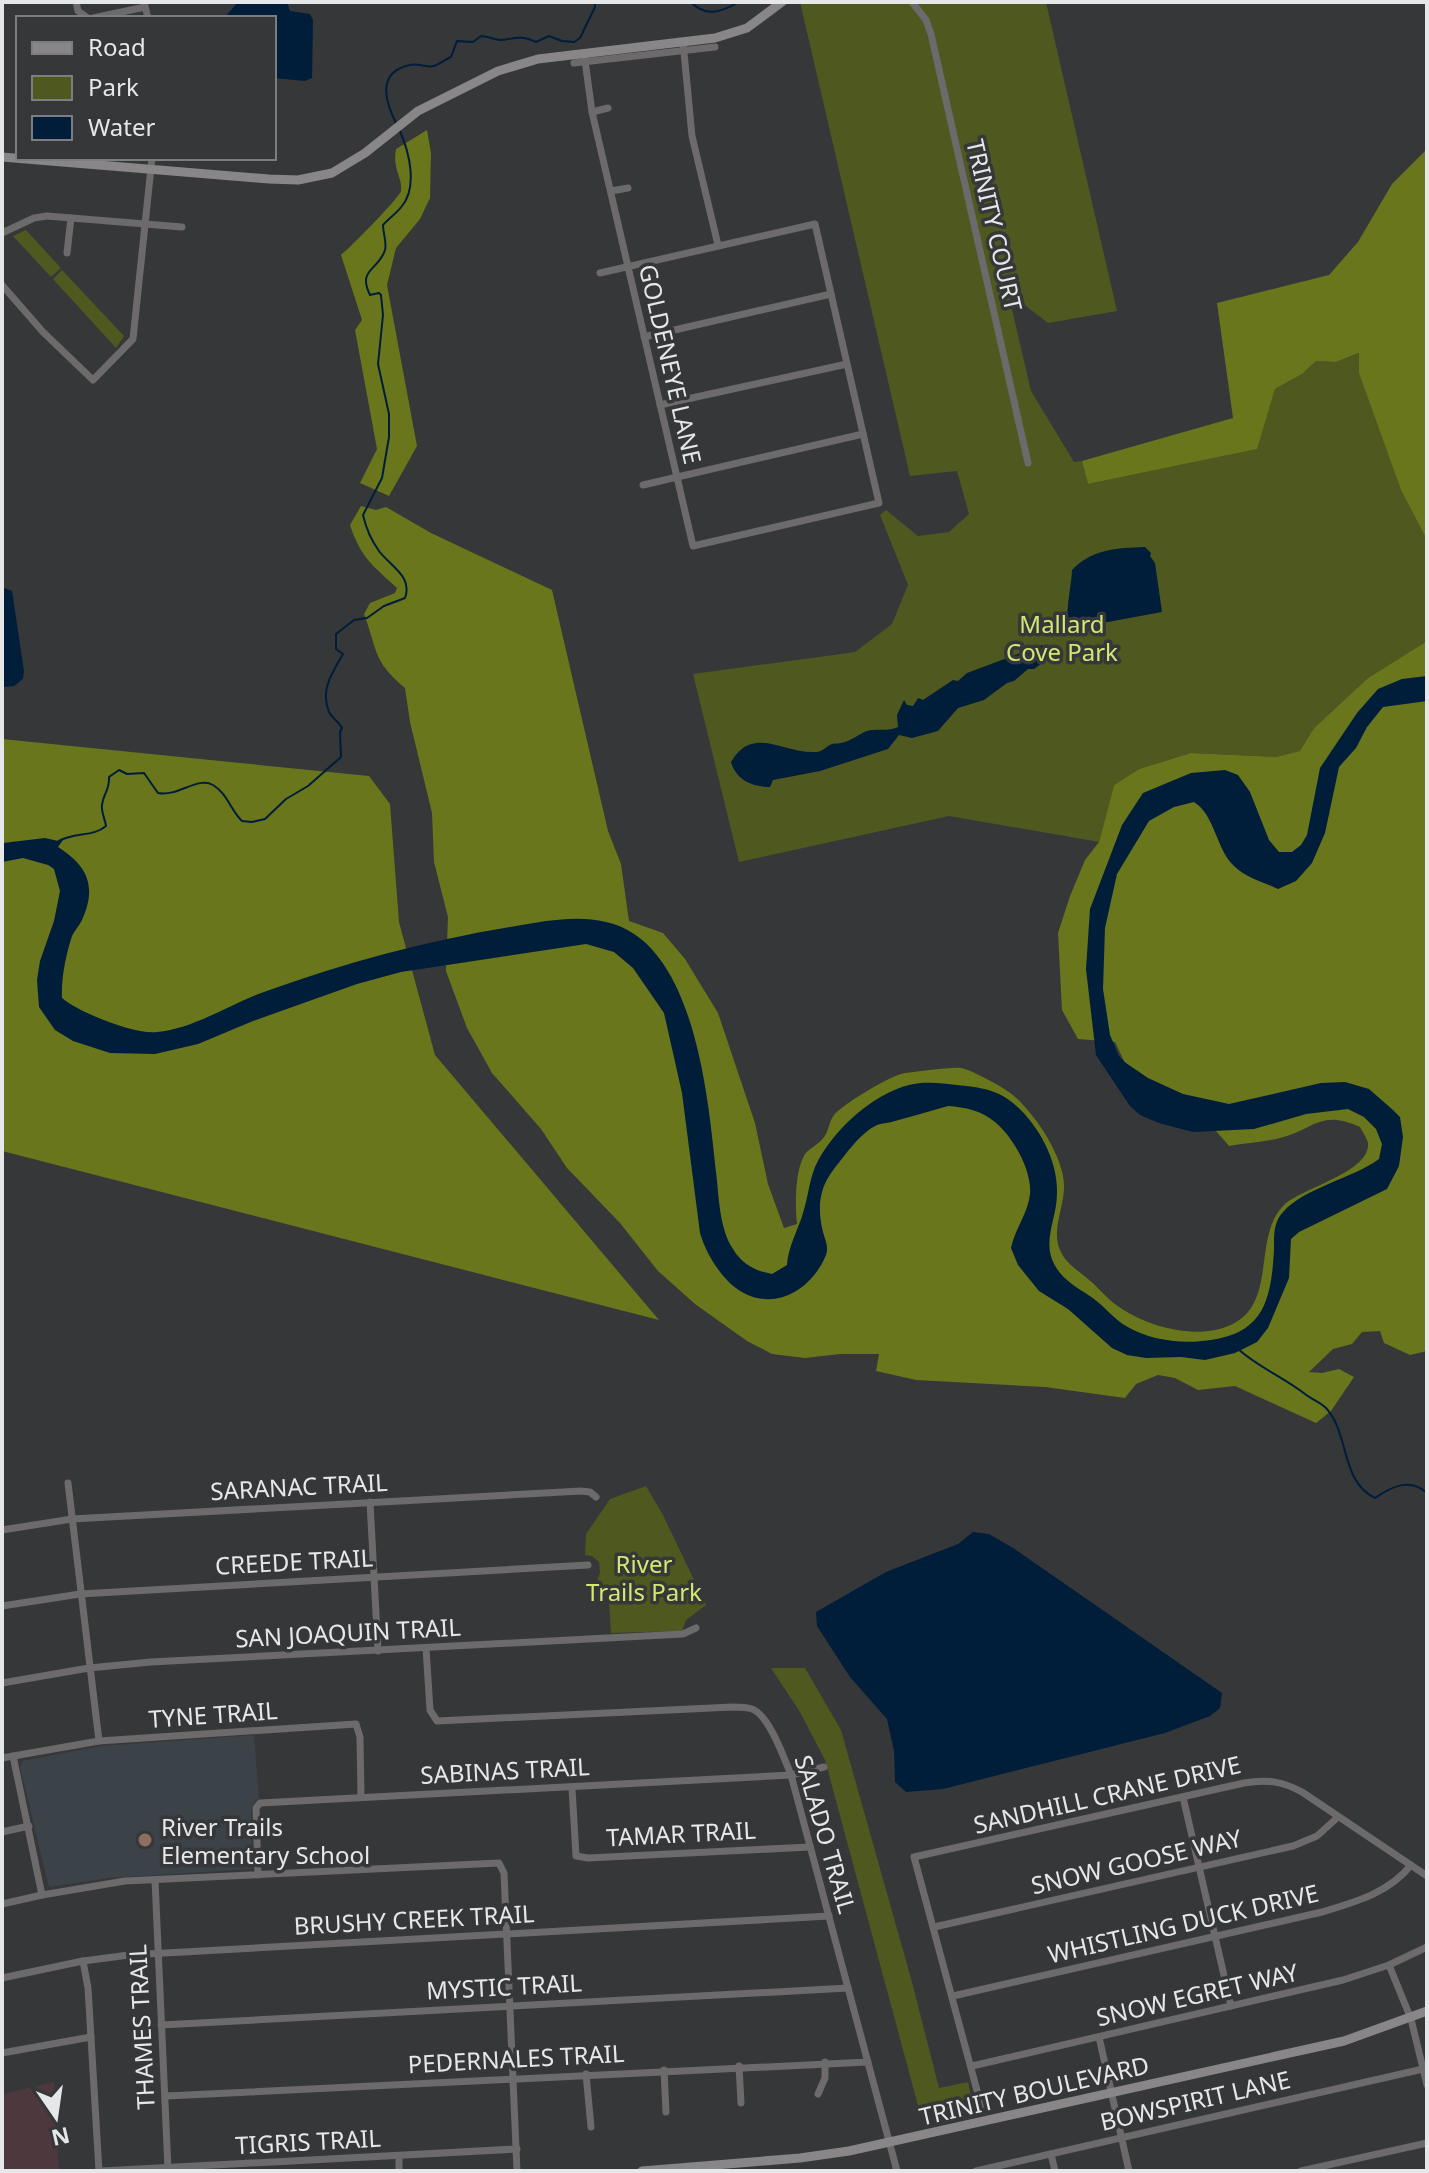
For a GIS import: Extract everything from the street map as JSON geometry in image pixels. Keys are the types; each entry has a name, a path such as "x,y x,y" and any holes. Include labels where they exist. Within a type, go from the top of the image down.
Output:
{"main road":[{"path":"39,160 269,179 313,178 343,167 413,115 498,71 538,59 683,46 735,33 757,22 782,2"},
{"name":"TRINITY BOULEVARD","path":"642,2171 800,2158 891,2143 1344,2041 1427,2011"}],"street":[{"name":"TRINITY COURT","path":"912,2 926,20 931,34 1028,463"},
{"path":"92,16 145,4"},
{"path":"715,47 683,46 692,136 718,245"},
{"path":"574,63 585,57"},
{"name":"GOLDENEYE LANE","path":"585,57 592,112 693,546 879,503 863,434"},
{"path":"592,112 608,108"},
{"path":"2,285 43,332 93,380 133,339 152,160"},
{"path":"611,191 628,188"},
{"path":"2,233 41,216 182,227"},
{"path":"67,253 71,218"},
{"path":"600,273 815,224 863,434 643,485"},
{"path":"644,337 831,294"},
{"path":"660,405 847,364"},
{"path":"68,1483 99,1741"},
{"name":"SARANAC TRAIL","path":"2,1530 72,1519 370,1502 581,1491 590,1492 596,1497"},
{"path":"370,1502 378,1651"},
{"name":"CREEDE TRAIL","path":"2,1606 80,1594 588,1565"},
{"name":"SAN JOAQUIN TRAIL","path":"2,1683 89,1668 683,1634 696,1628"},
{"name":"SALADO TRAIL","path":"426,1648 430,1710 437,1721 710,1708 749,1708 760,1714 791,1775 897,2171"},
{"name":"TYNE TRAIL","path":"2,1758 99,1741 356,1724 360,1737 361,1797"},
{"path":"13,1756 42,1895"},
{"name":"SABINAS TRAIL","path":"258,1875 256,1808 260,1803 791,1775 824,1767"},
{"name":"SANDHILL CRANE DRIVE","path":"934,1927 914,1857 1244,1783 1274,1781 1293,1787 1427,1876"},
{"name":"TAMAR TRAIL","path":"572,1788 576,1856 588,1858 810,1847"},
{"path":"1183,1797 1231,2006"},
{"name":"SNOW GOOSE WAY","path":"934,1927 1293,1846 1317,1836 1338,1817"},
{"path":"2,1832 29,1826"},
{"path":"2,1904 100,1885 155,1880 499,1863 504,1873 517,2171"},
{"name":"WHISTLING DUCK DRIVE","path":"953,1996 1351,1903 1397,1880 1411,1865"},
{"name":"THAMES TRAIL","path":"155,1880 168,2169"},
{"name":"BRUSHY CREEK TRAIL","path":"2,1978 83,1961 156,1953 829,1916"},
{"path":"934,1927 982,2109"},
{"name":"SNOW EGRET WAY","path":"972,2066 1343,1980 1389,1965 1427,1947"},
{"path":"83,1961 100,2171"},
{"path":"1389,1965 1424,2058 1427,2085"},
{"name":"MYSTIC TRAIL","path":"161,2025 848,1988"},
{"path":"2,2053 91,2037"},
{"path":"1099,2037 1129,2171"},
{"path":"818,2094 825,2078 825,2062"},
{"name":"PEDERNALES TRAIL","path":"166,2096 868,2062"},
{"path":"739,2066 741,2103"},
{"name":"BOWSPIRIT LANE","path":"976,2171 1423,2069"},
{"path":"664,2070 666,2112"},
{"path":"586,2074 591,2127"},
{"path":"1301,2171 1427,2143"},
{"name":"TIGRIS TRAIL","path":"100,2171 239,2168 517,2149"},
{"path":"1051,2154 1055,2171"},
{"path":"399,2156 399,2169"},
{"path":"316,2161 316,2171"}],"shaded area":[{"name":"River Trails Elementary School","path":"254,1735 259,1798 251,1810 253,1869 108,1878 50,1887 20,1767 22,1761 100,1746"},
{"path":"54,2082 59,2171 2,2171 2,2094"}],"green space":[{"name":"Mallard Cove Park","path":"800,2 1046,2 1117,311 1048,323 1008,292 1031,391 1074,462 1082,461 1088,484 1256,449 1275,389 1302,374 1316,361 1336,362 1360,353 1381,432 1401,490 1427,540 1427,641 1368,678 1314,728 1301,751 1276,757 1191,753 1139,769 1114,785 1099,842 949,816 739,862 693,674 855,652 892,624 908,585 880,515 886,510 918,536 949,532 969,514 957,471 910,476"},
{"path":"427,130 431,153 430,198 420,219 396,248 387,285 417,446 389,496 360,483 377,449 355,330 362,320 341,255 401,191 395,162 396,149"},
{"path":"1427,149 1427,540 1401,490 1359,373 1359,353 1336,362 1316,361 1302,374 1275,389 1257,449 1088,484 1082,461 1233,418 1217,303 1329,275 1358,242 1392,184"},
{"path":"26,230 61,268 51,277 13,236"},
{"path":"62,270 124,336 116,348 53,279"},
{"path":"361,506 376,510 386,507 431,533 552,590 608,831 621,864 629,921 663,933 685,959 718,1013 755,1123 768,1184 784,1228 797,1224 797,1181 803,1158 824,1137 832,1117 839,1110 901,1074 961,1068 1014,1096 1048,1139 1063,1177 1057,1238 1067,1261 1121,1309 1164,1327 1194,1332 1223,1328 1241,1319 1252,1306 1259,1290 1268,1236 1274,1219 1284,1205 1359,1163 1368,1143 1360,1127 1327,1120 1280,1138 1229,1146 1204,1117 1130,1074 1115,1042 1078,1039 1062,1010 1058,933 1070,896 1085,860 1099,842 1114,785 1139,769 1191,753 1276,757 1300,751 1314,728 1368,678 1427,641 1427,1351 1410,1355 1384,1343 1380,1331 1362,1332 1352,1344 1333,1349 1309,1372 1339,1369 1354,1377 1331,1411 1316,1423 1235,1386 1198,1390 1175,1378 1158,1375 1136,1384 1125,1398 1045,1387 916,1380 876,1371 879,1354 805,1358 772,1354 747,1341 695,1304 658,1271 620,1223 567,1168 541,1129 492,1073 467,1028 446,971 448,917 434,862 432,813 405,688 381,662 364,614 370,603 395,593 397,588 358,546 350,525"},
{"path":"2,739 369,776 390,804 399,922 435,1055 659,1320 2,1151"},
{"name":"River Trails Park","path":"646,1486 706,1605 686,1620 682,1631 611,1633 609,1601 597,1581 599,1562 585,1555 586,1534 610,1499"},
{"path":"771,1668 805,1668 841,1730 939,2088 968,2082 972,2101 920,2113 825,1760 800,1712"}],"water":[{"path":"238,2 287,2 290,11 310,14 313,20 312,78 305,81 276,78 276,16 226,16"},
{"path":"1145,547 1155,563 1162,612 1075,628 1068,617 1072,570 1097,554"},
{"path":"2,581 4,588 12,591 24,671 23,679 14,686 4,687 2,682"},
{"path":"1042,645 1049,658 984,700 958,708 938,731 912,738 899,735 888,749 820,771 773,780 770,787 746,781 733,768 731,762 749,745 769,744 818,752 867,731 898,727 897,715 904,700 907,705 913,706 918,698 923,700 967,673"},
{"path":"1427,676 1427,701 1383,707 1356,748 1339,767 1325,833 1312,863 1296,881 1278,889 1239,870 1223,851 1207,815 1194,802 1174,807 1149,821 1117,874 1105,928 1103,989 1110,1035 1119,1056 1126,1063 1148,1078 1183,1094 1229,1104 1321,1083 1345,1082 1369,1089 1400,1117 1403,1137 1399,1166 1387,1189 1299,1232 1291,1239 1289,1278 1268,1328 1257,1342 1235,1353 1205,1360 1127,1355 1112,1348 1068,1309 1039,1291 1018,1265 1011,1248 1030,1194 1025,1165 1002,1128 979,1112 961,1107 948,1106 877,1125 865,1133 829,1176 822,1191 820,1215 827,1246 819,1269 798,1290 786,1296 773,1299 745,1294 722,1274 705,1248 700,1233 682,1093 664,1013 633,968 614,952 586,944 401,972 357,984 198,1044 155,1054 110,1053 73,1041 55,1030 39,1007 37,980 40,961 54,921 60,891 54,869 23,858 2,862 3,843 45,838 58,841 65,837 58,847 83,870 89,897 68,950 62,998 80,1010 107,1021 147,1032 184,1026 295,981 420,945 550,921 584,919 606,922 636,935 660,959 678,990 701,1065 722,1222 728,1241 745,1263 772,1274 787,1265 815,1167 842,1128 867,1106 895,1090 915,1084 939,1083 979,1088 1013,1103 1031,1121 1045,1144 1054,1168 1057,1193 1050,1253 1060,1273 1135,1330 1163,1340 1202,1341 1238,1332 1259,1314 1270,1286 1274,1234 1280,1215 1316,1189 1379,1159 1382,1144 1376,1129 1364,1117 1348,1109 1306,1114 1254,1129 1193,1132 1140,1115 1130,1106 1096,1055 1086,969 1090,909 1122,825 1143,793 1191,773 1225,770 1238,775 1250,792 1269,840 1279,852 1292,852 1307,835 1320,768 1357,713 1378,689 1402,679"},
{"path":"973,1532 989,1534 1013,1548 1222,1693 1220,1708 1210,1716 1165,1733 943,1789 906,1792 895,1782 894,1751 887,1719 850,1677 817,1626 816,1612 886,1572 958,1544"}],"waterway":[{"path":"397,125 386,89 392,74 399,69 413,65 436,65 451,57 457,41 473,42 481,36 501,40 523,38 536,42 549,36 574,42 580,38 595,2"},
{"path":"691,2 708,12 739,2"},
{"path":"57,842 106,826 103,801 109,777 119,770 127,774 144,773 158,793 173,792 201,783 213,785 242,821 252,822 265,819 341,757 342,728 329,712 326,696 328,682 343,654 336,649 336,634 354,620 367,618 384,606 405,598 407,590 403,577 374,543 363,515 382,478 389,437 389,414 378,364 383,315 381,295 370,295 366,280 385,250 383,225 402,206 410,189 409,159 400,131"},
{"path":"1238,1349 1326,1408 1339,1431 1350,1469 1364,1490 1375,1498 1401,1485 1414,1485 1427,1493"}],"place":[{"name":"River Trails Elementary School","path":"145,1840"}]}
